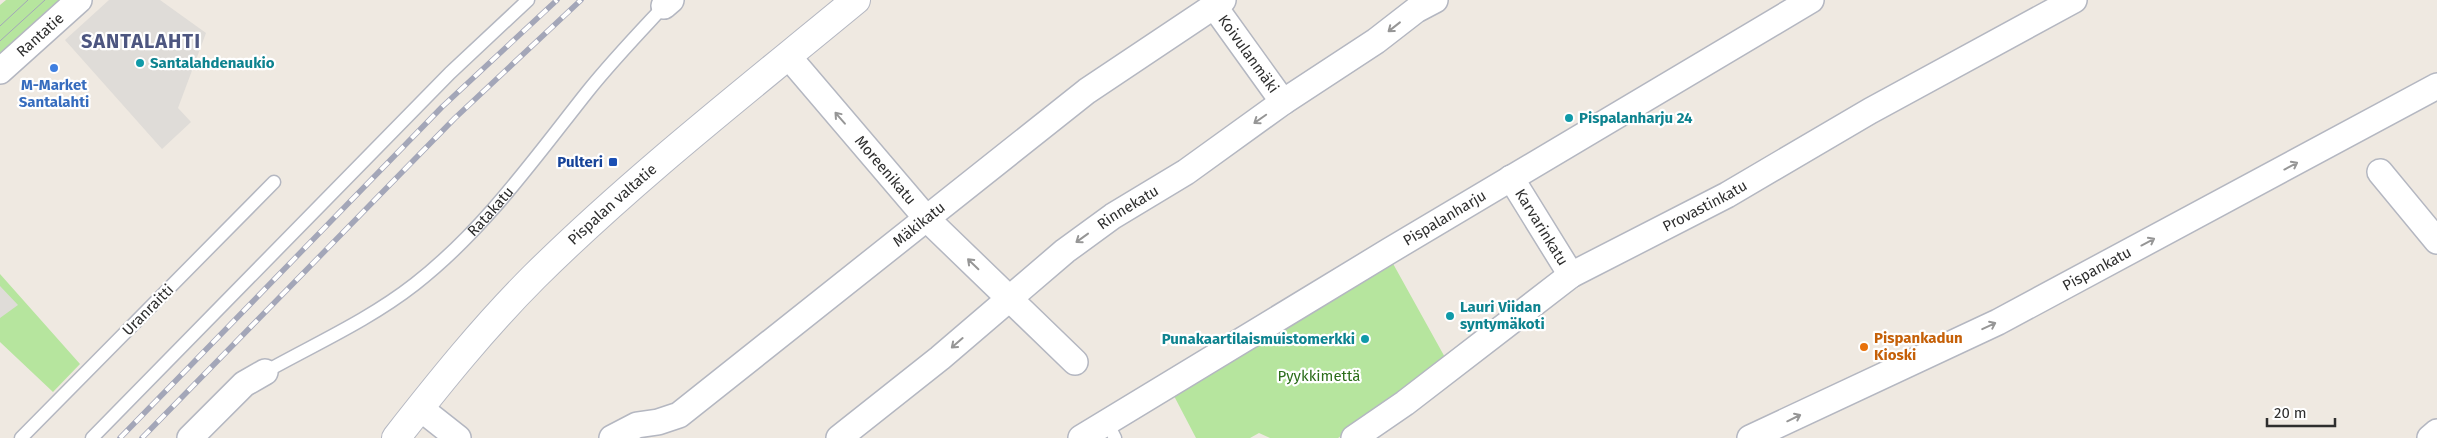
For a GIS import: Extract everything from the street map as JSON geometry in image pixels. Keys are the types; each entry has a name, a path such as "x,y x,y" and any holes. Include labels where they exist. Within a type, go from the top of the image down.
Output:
{"main road":[{"name":"Pispalan valtatie","path":"396,438 436,386 533,278 634,185 856,0"}],"street":[{"name":"Rantatie","path":"0,71 79,0"},
{"name":"Rinnekatu","path":"839,438 940,358 1064,251 1113,216 1186,172 1284,102 1376,42 1416,10 1435,0"},
{"name":"Pispalanharju","path":"1081,438 1111,430 1512,178 1811,0"},
{"name":"Provastinkatu","path":"1354,438 1405,402 1571,276 1727,195 1870,111 2074,0"},
{"name":"Koivulanmäki","path":"1218,3 1284,102"},
{"name":"Mäkikatu","path":"612,438 636,425 661,430 1087,91 1218,3"},
{"name":"Moreenikatu","path":"788,56 927,219 1075,362"},
{"name":"Pispankatu","path":"1761,436 1998,322 2437,86"},
{"path":"2380,172 2437,241"},
{"name":"Karvarinkatu","path":"1512,178 1571,276"},
{"path":"190,438 244,384 265,372"},
{"path":"420,408 458,438"},
{"path":"2430,438 2437,432"}],"lane":[{"path":"92,438 450,73 528,0"},
{"name":"Ratakatu","path":"265,372 385,305 414,285 442,261 500,203 590,89 667,3"},
{"name":"Uranraitti","path":"21,438 274,182"}],"green space":[{"path":"6,0 64,0 0,56 0,5"},
{"name":"Pyykkimettä","path":"1391,260 1447,361 1338,438 1270,438 1259,433 1250,438 1196,438 1173,394"},
{"path":"0,274 80,364 53,392 0,342"}],"shaded area":[{"name":"Santalahdenaukio","path":"109,0 160,0 206,33 178,108 191,122 162,149 65,40"},
{"path":"0,286 18,305 0,318"}],"tram line":[{"path":"0,26 28,0"},
{"path":"0,41 45,0"}],"railway":[{"path":"120,438 442,107 557,0"},
{"path":"142,438 455,118 581,0"}],"place":[{"name":"Santalahdenaukio","path":"140,63"},
{"name":"M-Market Santalahti","path":"54,68"},
{"name":"Pispalanharju 24","path":"1569,118"},
{"name":"Pulteri","path":"613,162"},
{"name":"Lauri Viidan syntymäkoti","path":"1450,316"},
{"name":"Punakaartilaismuistomerkki","path":"1365,339"},
{"name":"Pispankadun Kioski","path":"1864,347"}],"district":[{"name":"SANTALAHTI","path":"141,41"}]}
